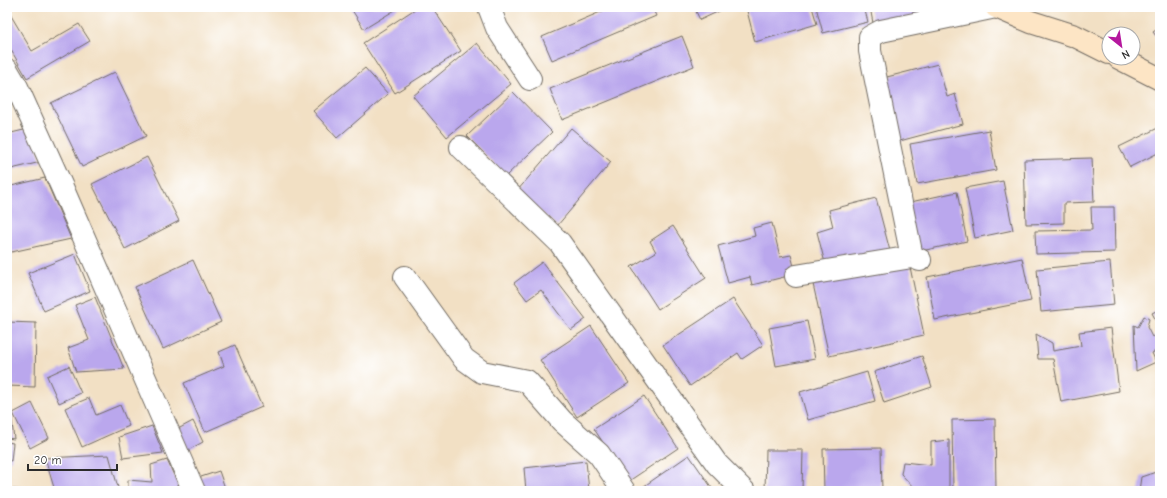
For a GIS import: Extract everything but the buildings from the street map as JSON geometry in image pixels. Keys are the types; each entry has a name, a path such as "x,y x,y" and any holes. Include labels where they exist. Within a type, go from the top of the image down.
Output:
{"street":[{"path":"489,7 497,28 530,79"},
{"path":"796,276 916,259 870,51 870,37 881,31 996,7 1031,22 1075,36 1101,49"},
{"path":"1135,66 1160,79"},
{"path":"7,70 17,87 59,180 194,491"},
{"path":"461,147 560,244 717,464 744,491"},
{"path":"405,277 464,359 482,372 527,381 562,421 599,454 624,491"}]}
